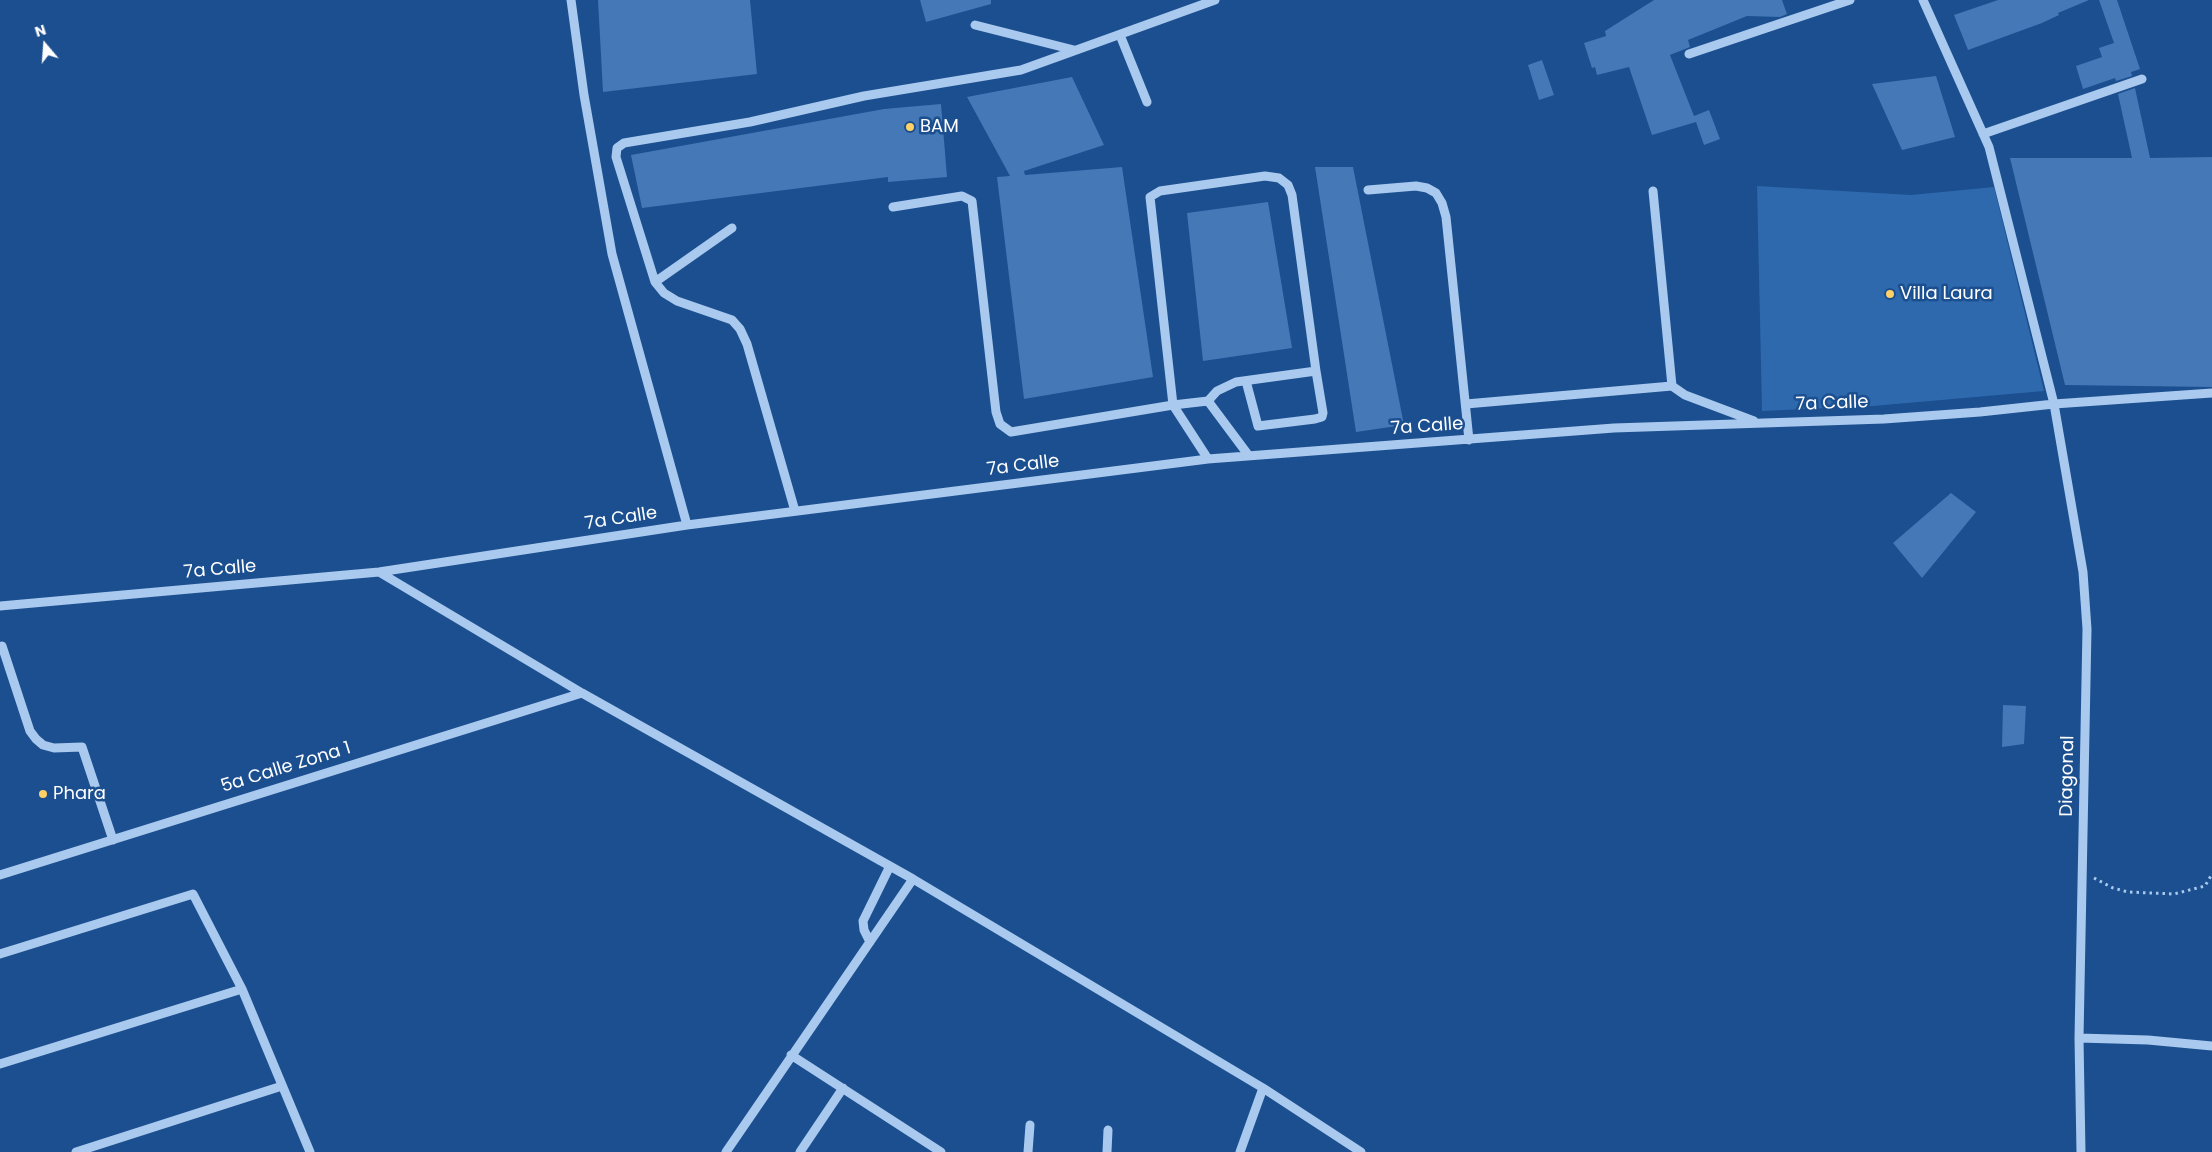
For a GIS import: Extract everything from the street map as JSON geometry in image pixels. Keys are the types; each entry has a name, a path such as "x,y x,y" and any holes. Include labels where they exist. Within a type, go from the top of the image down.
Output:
{"street":[{"path":"571,0 584,95 612,254 687,525"},
{"path":"795,511 747,344 740,329 732,320 677,301 664,293 655,282 616,158 617,148 624,143 750,122 864,96 1021,70 1215,0"},
{"path":"1689,54 1850,0"},
{"name":"Diagonal","path":"1923,0 1989,147 2054,404 2078,537 2086,604 2079,1038 2081,1152"},
{"path":"976,25 1074,50"},
{"path":"1120,34 1147,102"},
{"path":"1983,134 2142,79"},
{"path":"1208,459 1173,405 1150,208 1150,197 1160,191 1265,176 1278,178 1288,185 1295,214 1323,413 1322,417 1258,426 1246,381"},
{"path":"1368,190 1416,186 1427,188 1436,193 1442,203 1446,218 1469,440"},
{"path":"1653,191 1672,386"},
{"path":"893,207 962,196 972,201 996,412 1000,424 1010,432 1208,401 1217,392 1236,382 1316,371"},
{"path":"655,282 732,228"},
{"path":"1466,404 1672,386 1685,395 1758,423"},
{"name":"7a Calle","path":"0,606 379,572 687,525 1208,459 1614,428 1952,414 2054,404 2212,394"},
{"path":"1208,401 1249,456"},
{"path":"379,572 582,693 914,879 1263,1088 1361,1152"},
{"path":"2,646 30,731 43,745 54,748 82,747 113,840"},
{"name":"5a Calle Zona 1","path":"0,875 582,693"},
{"path":"870,942 864,930 863,921 890,866"},
{"path":"726,1152 914,879"},
{"path":"0,954 193,894 242,989 310,1152"},
{"path":"0,1064 242,989"},
{"path":"2079,1038 2148,1040 2212,1046"},
{"path":"791,1055 843,1088 928,1149 941,1152"},
{"path":"76,1152 282,1086"},
{"path":"800,1152 843,1088"},
{"path":"1240,1152 1263,1088"},
{"path":"1028,1152 1030,1126"},
{"path":"1107,1152 1108,1130"}],"path":[{"path":"2082,870 2114,888 2128,892 2161,894 2199,889 2208,884 2212,874"}],"shaded area":[{"name":"Villa Laura","path":"1757,186 1911,195 1994,187 2044,391 1873,406 1762,411"}],"building":[{"path":"598,0 750,0 757,74 603,92"},
{"path":"920,0 991,0 991,4 926,22"},
{"path":"1654,0 1782,0 1787,14 1780,17 1747,16 1688,40 1690,47 1670,55 1694,116 1709,110 1720,139 1704,145 1696,122 1652,135 1629,67 1597,75 1595,67 1592,68 1584,43 1606,36 1605,31"},
{"path":"1998,0 2089,0 2058,13 2059,15 2042,23 1968,50 1954,15"},
{"path":"2099,0 2117,0 2140,69 2131,72 2132,76 2116,81 2115,78 2083,89 2076,66 2102,57 2099,48 2114,43"},
{"path":"1542,60 1554,95 1539,100 1528,65"},
{"path":"1936,76 1955,137 1902,150 1872,84"},
{"path":"1072,77 1104,145 1024,171 1025,175 1122,167 1153,377 1024,399 997,177 1010,176 967,97"},
{"name":"Villa Laura","path":"2135,88 2150,158 2212,157 2212,387 2065,385 2010,158 2132,158 2118,94"},
{"path":"941,104 947,177 888,182 888,177 642,208 631,155 884,109"},
{"path":"1315,167 1353,167 1404,425 1356,432"},
{"path":"1268,202 1292,348 1203,361 1187,213"},
{"path":"1951,493 1976,512 1922,578 1893,543"},
{"path":"2003,705 2026,706 2024,744 2002,747"}],"place":[{"name":"BAM","path":"910,127"},
{"name":"Villa Laura","path":"1890,294"},
{"name":"Phara","path":"43,794"}]}
